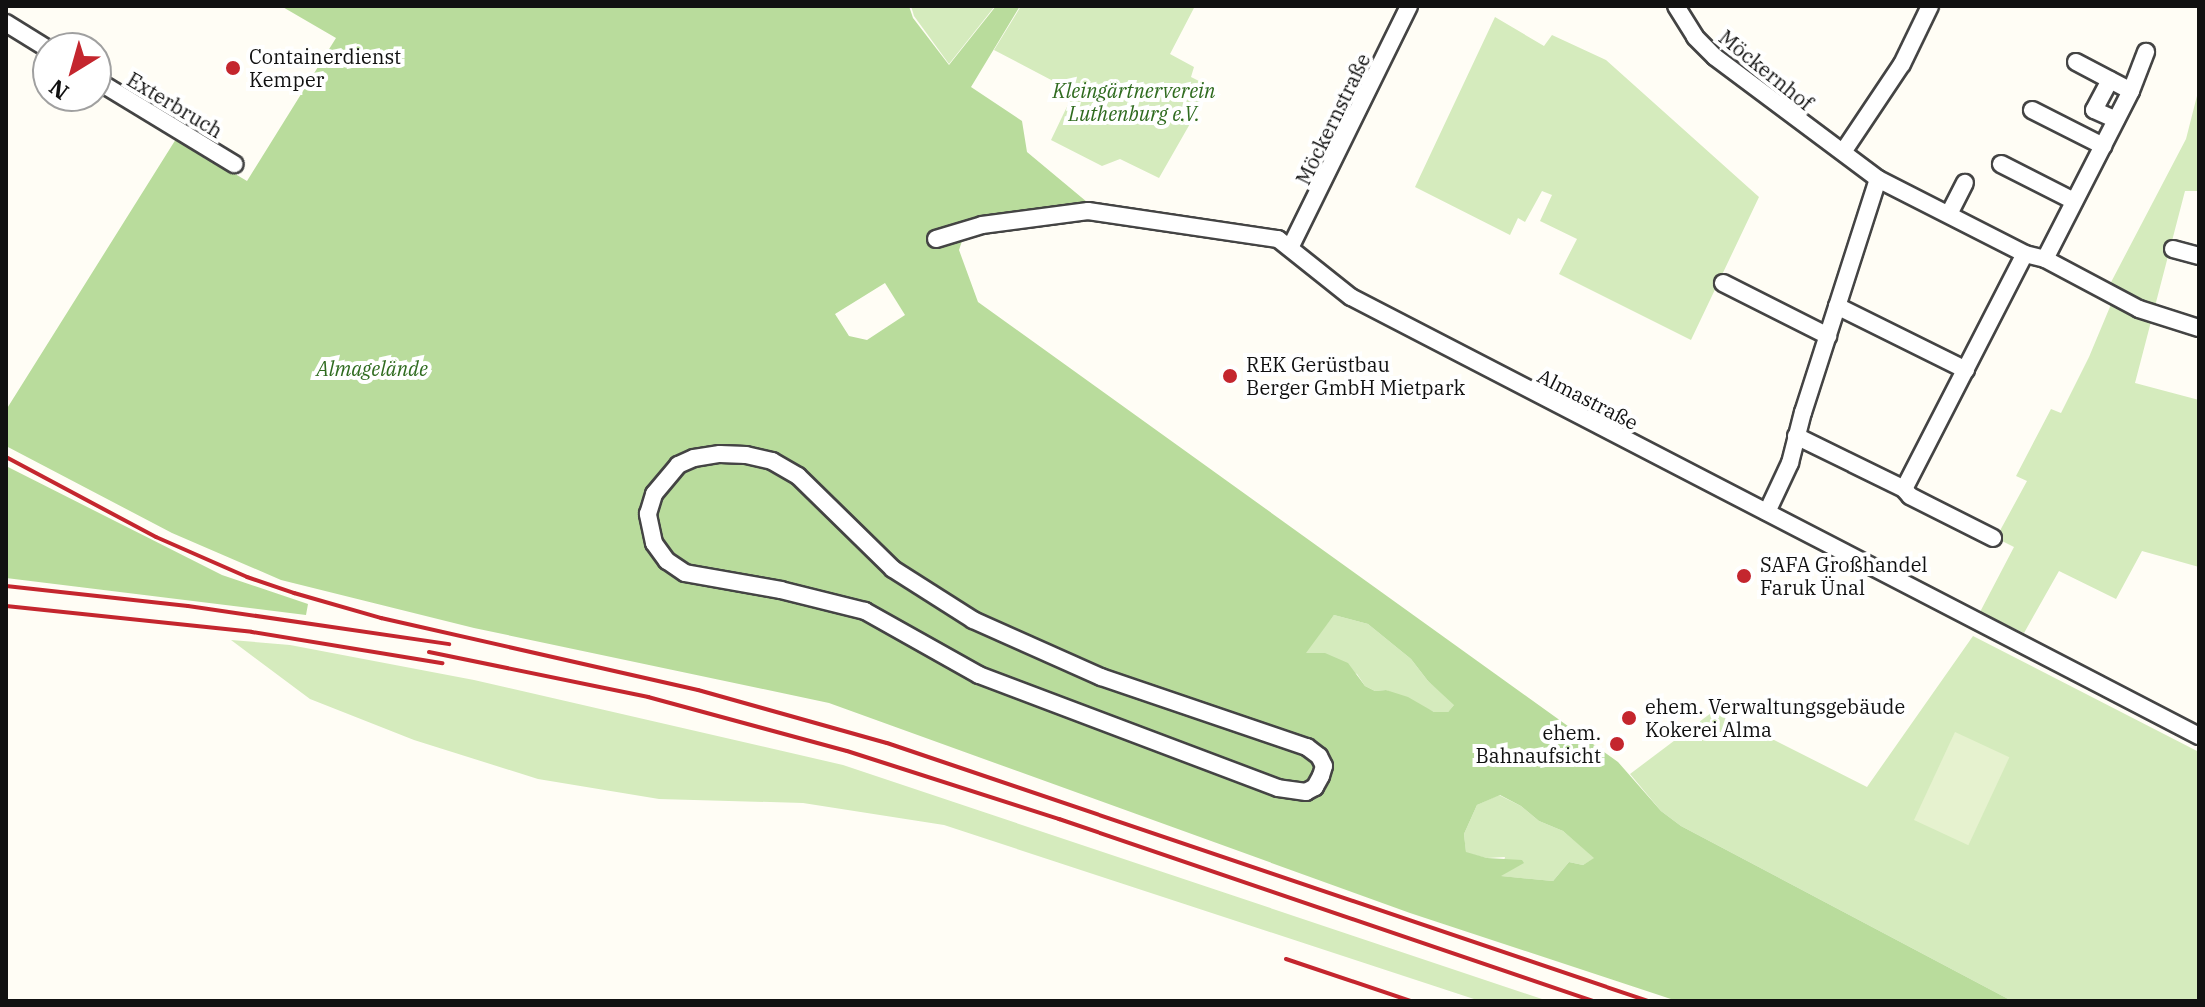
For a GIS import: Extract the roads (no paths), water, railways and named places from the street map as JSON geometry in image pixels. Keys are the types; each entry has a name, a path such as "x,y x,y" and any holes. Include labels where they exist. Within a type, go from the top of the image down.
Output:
{"street":[{"name":"Möckernstraße","path":"1290,248 1409,6"},
{"name":"Möckernhof","path":"1676,6 1704,48 1819,139 1843,152 1878,179 2025,254 2045,259 2139,309 2199,328"},
{"path":"1843,152 1902,64 1930,6"},
{"path":"6,23 32,39"},
{"path":"2045,259 2131,91 2146,52"},
{"path":"2076,62 2131,91"},
{"path":"2110,80 2094,110 2116,120"},
{"name":"Exterbruch","path":"112,90 234,164"},
{"path":"2032,110 2103,146"},
{"path":"2001,164 2074,201"},
{"path":"1767,512 1790,463 1878,179"},
{"path":"1949,214 1965,183"},
{"name":"Almastraße","path":"936,239 982,225 1088,211 1278,239 1351,297 2199,736"},
{"path":"2173,249 2199,256"},
{"path":"1904,489 2025,254"},
{"path":"1723,283 1828,336"},
{"path":"1837,306 1966,370"},
{"path":"1796,436 1904,489 1910,496 1993,538"},
{"path":"746,455 772,461 798,476 826,500 893,569 973,620 1101,677 1284,736 1319,756 1324,766 1315,787 1306,792 1278,788 979,675 865,611 781,590 685,573 667,561 654,543 648,514 654,494 678,465 694,458 746,455"}],"railway":[{"path":"6,457 156,537 247,577 294,593 381,618 698,690 887,743 1648,1001"},
{"path":"6,586 188,606 449,644"},
{"path":"6,606 252,632 442,663"},
{"path":"429,652 648,697 847,751 1059,819 1593,1001"},
{"path":"1286,959 1411,1001"}],"place":[{"name":"Containerdienst Kemper","path":"233,68"},
{"name":"REK Gerüstbau Berger GmbH Mietpark","path":"1230,376"},
{"name":"SAFA Großhandel Faruk Ünal","path":"1744,576"},
{"name":"ehem. Verwaltungsgebäude Kokerei Alma","path":"1629,718"},
{"name":"ehem. Bahnaufsicht","path":"1617,744"}],"park label":[{"name":"Kleingärtnerverein Luthenburg e.V.","path":"1134,102"},
{"name":"Almagelände","path":"372,368"}]}
